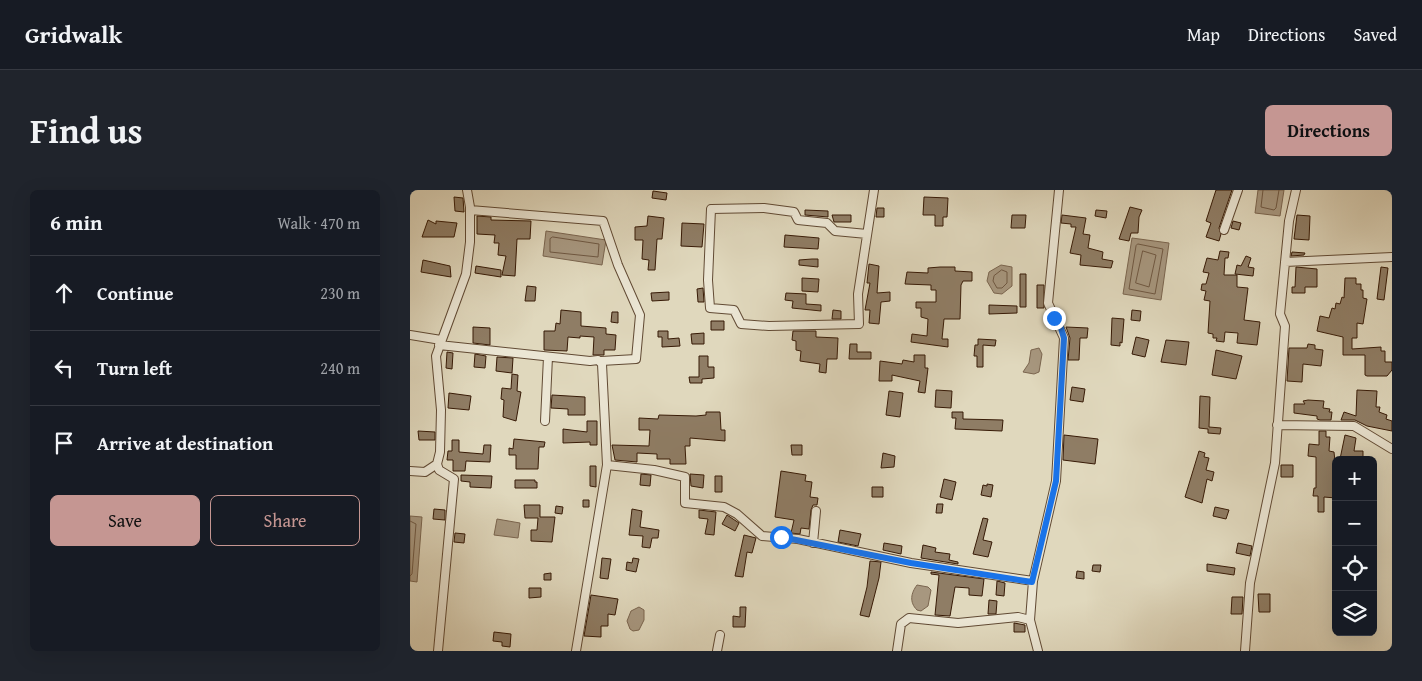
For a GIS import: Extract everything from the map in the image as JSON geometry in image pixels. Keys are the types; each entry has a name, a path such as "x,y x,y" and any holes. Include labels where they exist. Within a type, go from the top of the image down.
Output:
{"street":[{"path":"438,651 454,479 438,470 437,464 440,452 441,410 436,373 436,356 466,274 470,242 468,190"},
{"path":"867,234 835,231 827,223 798,220 794,212 764,208 711,208 708,280 710,308 734,310 741,324 769,326 859,324 858,294 874,190"},
{"path":"1038,651 1030,620 1032,582 1056,481 1064,338 1048,303 1059,190"},
{"path":"1224,230 1238,190"},
{"path":"1245,651 1250,584 1275,463 1285,326 1280,314 1289,221 1296,190"},
{"path":"410,335 440,343 548,357 601,361 636,359 640,315 618,265 604,221 470,210"},
{"path":"1285,262 1392,258"},
{"path":"545,421 548,357"},
{"path":"576,651 607,465 601,361"},
{"path":"1277,425 1354,426 1392,449"},
{"path":"410,471 425,472 437,464"},
{"path":"607,465 685,477 686,503 724,507 737,514 762,536 813,543 911,563 1032,582"},
{"path":"813,543 816,511"},
{"path":"897,651 901,624 909,618 958,623 1018,617 1030,620"},
{"path":"718,651 720,635"}],"water":[{"path":"1258,190 1284,190 1280,216 1255,213"},
{"path":"546,231 606,240 602,265 543,256"},
{"path":"1132,238 1169,243 1161,300 1123,294"},
{"path":"1001,265 1012,267 1012,286 1002,294 994,293 987,281 989,272"},
{"path":"1039,348 1042,354 1039,372 1034,374 1023,372 1029,363 1031,350"},
{"path":"410,516 422,517 417,582 410,581"},
{"path":"497,519 520,523 518,538 494,535"},
{"path":"917,585 928,587 931,590 928,606 921,611 914,607 912,601 912,594"},
{"path":"639,607 644,610 644,620 639,630 633,631 630,629 627,621 631,611"}],"building":[{"path":"1216,190 1232,190 1219,228 1221,234 1219,241 1206,237 1211,223 1206,221"},
{"path":"653,191 667,193 666,200 652,198"},
{"path":"454,197 463,198 464,212 455,211"},
{"path":"924,197 948,198 947,217 943,217 943,226 935,226 935,215 923,215"},
{"path":"1130,207 1142,210 1139,217 1138,233 1131,233 1129,241 1119,239"},
{"path":"877,208 884,208 884,217 876,217"},
{"path":"805,210 828,211 828,217 805,215"},
{"path":"1096,210 1107,211 1106,218 1095,216"},
{"path":"832,215 851,215 851,222 834,222"},
{"path":"1012,215 1026,215 1025,228 1011,228"},
{"path":"1062,215 1086,218 1083,234 1090,235 1088,248 1103,252 1102,259 1113,261 1111,268 1080,265 1081,255 1070,253 1076,227 1071,227 1071,224 1061,223"},
{"path":"1297,215 1310,216 1309,240 1294,239"},
{"path":"477,216 491,217 491,220 531,221 530,239 517,239 515,276 502,275 506,256 498,255 499,243 494,243 495,235 477,234"},
{"path":"648,216 664,218 662,239 657,239 655,270 648,270 649,260 642,259 643,240 635,240 635,227 647,226"},
{"path":"428,220 436,224 436,221 457,223 454,237 422,237"},
{"path":"1233,221 1241,223 1239,230 1231,228"},
{"path":"682,223 704,224 702,247 681,246"},
{"path":"785,235 819,238 818,249 784,247"},
{"path":"1220,251 1229,252 1228,258 1225,258 1224,275 1237,275 1237,287 1248,288 1244,320 1260,322 1257,345 1237,343 1238,333 1225,332 1224,342 1216,341 1217,338 1213,338 1213,334 1208,333 1210,301 1204,300 1206,291 1201,290 1202,284 1206,284 1209,273 1203,272 1207,258 1218,260"},
{"path":"1292,252 1305,253 1304,255 1291,256"},
{"path":"1246,256 1251,258 1248,267 1254,268 1253,276 1235,274 1237,265 1241,266"},
{"path":"818,259 818,267 799,265 799,260"},
{"path":"423,260 450,266 451,277 421,272"},
{"path":"869,264 879,266 877,293 890,292 890,301 881,302 879,324 869,323 870,310 865,310 870,283 867,283"},
{"path":"476,266 501,270 501,277 475,273"},
{"path":"955,267 955,271 972,272 972,281 963,281 961,285 960,319 944,319 942,339 948,339 948,347 911,342 912,334 927,336 928,319 921,317 921,308 916,308 916,302 936,302 936,290 931,290 931,285 905,284 907,272 928,273 928,268"},
{"path":"1296,267 1317,269 1317,287 1305,287 1305,293 1292,293 1292,287 1295,287"},
{"path":"1381,267 1388,268 1384,300 1377,299"},
{"path":"1020,274 1026,274 1026,307 1020,307"},
{"path":"802,278 819,279 818,292 802,291"},
{"path":"1345,278 1356,278 1356,284 1361,284 1363,298 1367,299 1363,324 1357,323 1357,338 1352,338 1352,349 1381,347 1381,351 1385,351 1385,362 1392,362 1392,370 1387,376 1365,375 1365,355 1343,355 1343,337 1317,331 1320,316 1329,318 1332,308 1335,309 1336,303 1340,304 1342,297 1344,298"},
{"path":"1037,285 1044,285 1044,308 1037,308"},
{"path":"527,286 536,287 535,301 525,301"},
{"path":"703,288 704,302 698,302 697,289"},
{"path":"669,292 669,300 652,301 651,293"},
{"path":"786,293 806,294 806,304 821,305 821,311 792,308 793,301 785,300"},
{"path":"989,305 1017,306 1017,313 989,314"},
{"path":"561,310 581,312 581,326 606,328 606,334 616,335 615,350 604,350 604,355 593,355 594,337 580,336 580,338 568,337 567,351 544,350 544,331 555,331 556,323 560,324"},
{"path":"833,310 841,311 841,319 832,319"},
{"path":"1132,310 1141,311 1140,321 1131,320"},
{"path":"612,312 618,312 618,323 611,322"},
{"path":"1112,318 1124,319 1122,343 1120,342 1120,346 1111,345"},
{"path":"711,321 724,321 724,330 711,330"},
{"path":"473,327 490,328 490,345 473,343"},
{"path":"1066,327 1088,328 1087,338 1080,338 1079,360 1068,360 1070,338"},
{"path":"658,331 668,331 668,339 679,338 680,346 662,347 662,337 658,337"},
{"path":"793,331 816,331 816,337 838,338 837,359 827,359 826,373 819,372 820,364 800,361 801,351 796,350 796,341 792,340"},
{"path":"704,333 704,344 692,344 691,334"},
{"path":"1136,337 1149,340 1145,357 1132,354"},
{"path":"978,339 996,340 995,346 983,345 983,367 977,367 977,356 974,356 975,345 978,345"},
{"path":"1166,340 1189,342 1186,365 1161,362"},
{"path":"850,344 857,344 857,352 871,352 871,359 849,359"},
{"path":"1308,344 1315,345 1315,349 1323,350 1321,366 1303,364 1302,382 1287,381 1289,348 1307,348"},
{"path":"1216,350 1242,356 1236,379 1212,375"},
{"path":"447,352 453,353 452,369 446,368"},
{"path":"475,354 486,356 485,368 474,367"},
{"path":"914,355 925,355 925,368 928,368 925,393 918,392 920,381 892,375 892,381 879,381 880,361 902,364 903,360 914,362"},
{"path":"699,356 708,356 708,367 714,367 714,378 702,379 702,383 690,383 689,377 699,377"},
{"path":"497,357 513,358 512,373 496,371"},
{"path":"512,374 518,375 517,391 521,392 516,421 503,417 504,400 501,399 502,388 511,389"},
{"path":"1072,387 1085,389 1083,402 1070,400"},
{"path":"936,390 952,391 951,408 935,407"},
{"path":"1357,390 1377,391 1376,407 1380,407 1379,412 1387,415 1386,419 1392,421 1392,431 1367,426 1355,420 1341,420 1344,412 1356,416"},
{"path":"889,391 903,393 900,417 886,415"},
{"path":"449,393 471,396 469,410 448,408"},
{"path":"552,395 585,397 585,415 568,415 568,409 551,408"},
{"path":"1200,396 1210,397 1209,427 1221,428 1220,434 1208,433 1208,429 1199,428"},
{"path":"1303,401 1324,401 1323,408 1330,409 1329,412 1332,412 1331,420 1320,420 1317,419 1317,416 1294,413 1294,404 1305,404"},
{"path":"706,412 720,412 721,430 725,430 725,441 690,438 690,446 685,446 686,464 670,464 670,459 657,459 657,454 637,453 637,462 615,460 612,445 649,446 650,430 639,430 639,418 658,419 659,415 696,416 706,415"},
{"path":"952,412 963,412 963,419 1003,420 1002,431 955,429 956,418 952,418"},
{"path":"587,421 597,421 597,445 590,445 590,442 563,443 563,429 587,432"},
{"path":"418,431 435,432 435,440 419,440"},
{"path":"1319,431 1326,431 1326,437 1330,437 1329,451 1334,452 1334,456 1332,456 1332,498 1324,497 1324,512 1318,512 1318,496 1313,496 1314,488 1316,488 1316,457 1308,456 1309,444 1319,445"},
{"path":"1064,435 1098,439 1095,464 1063,460"},
{"path":"1345,435 1356,438 1354,451 1363,451 1363,456 1341,456"},
{"path":"514,439 545,442 544,447 539,447 538,469 516,469 516,455 509,455 509,448 513,449"},
{"path":"452,440 459,440 459,452 483,454 484,445 491,445 490,462 466,461 465,471 453,471 453,460 447,460 448,451 452,451"},
{"path":"791,445 802,445 802,455 792,455"},
{"path":"1199,451 1205,453 1204,457 1209,458 1206,470 1214,472 1212,481 1207,479 1202,503 1185,497"},
{"path":"883,453 895,456 894,467 881,468"},
{"path":"1281,465 1293,465 1293,477 1281,477"},
{"path":"590,466 596,466 596,487 590,486"},
{"path":"781,471 806,475 805,481 812,482 810,497 818,498 817,505 813,505 811,510 809,529 801,528 800,534 791,533 794,520 775,517"},
{"path":"641,474 651,475 650,486 640,485"},
{"path":"690,474 704,475 703,488 691,486"},
{"path":"461,475 492,476 491,488 470,487 470,482 461,481"},
{"path":"715,476 722,476 722,492 715,492"},
{"path":"944,479 956,482 952,500 940,497"},
{"path":"515,480 535,480 537,488 515,488"},
{"path":"987,484 993,485 991,497 981,495 983,485 987,486"},
{"path":"872,487 883,487 883,497 872,497"},
{"path":"583,500 589,500 589,507 583,507"},
{"path":"937,504 943,504 942,513 936,513"},
{"path":"524,505 540,505 540,517 555,517 552,542 531,541 531,530 537,530 538,518 525,518"},
{"path":"556,506 563,507 562,514 555,513"},
{"path":"1215,507 1229,510 1226,519 1213,516"},
{"path":"434,509 445,510 445,520 433,519"},
{"path":"632,509 642,511 640,527 659,530 658,538 652,538 650,548 642,547 643,536 629,535"},
{"path":"699,510 716,512 714,535 705,534 708,519 699,518"},
{"path":"727,515 739,523 735,531 722,524"},
{"path":"983,518 988,519 983,540 992,542 988,557 973,554"},
{"path":"840,530 861,534 858,546 838,542"},
{"path":"455,533 465,534 464,543 454,542"},
{"path":"744,535 756,538 752,553 747,552 743,577 735,576"},
{"path":"884,543 902,546 901,554 883,550"},
{"path":"1238,543 1252,546 1250,556 1236,553"},
{"path":"923,545 936,548 935,552 950,554 949,560 958,562 958,564 921,558"},
{"path":"602,558 611,559 608,579 600,578"},
{"path":"633,558 639,559 636,572 626,570 627,562 632,563"},
{"path":"870,561 881,562 869,617 860,615 867,587"},
{"path":"1207,564 1235,568 1234,575 1207,571"},
{"path":"1093,565 1101,565 1100,572 1092,571"},
{"path":"1077,571 1084,572 1084,579 1076,578"},
{"path":"931,572 984,579 982,596 969,595 969,588 955,587 950,616 935,615 939,575 931,574"},
{"path":"551,573 551,580 544,580 544,574"},
{"path":"997,581 1005,583 1004,596 996,595"},
{"path":"529,588 541,588 541,597 529,598"},
{"path":"1258,594 1270,594 1270,612 1259,612"},
{"path":"591,595 618,599 615,615 608,614 608,626 601,626 601,637 584,636"},
{"path":"1232,597 1243,597 1242,614 1231,614"},
{"path":"989,600 997,601 996,614 988,614"},
{"path":"740,607 746,607 745,627 733,627 733,616 740,617"},
{"path":"1014,623 1025,625 1025,632 1014,632"},
{"path":"494,632 511,634 510,647 502,646 502,642 493,641"}],"route":[{"path":"781,537 911,563 1032,582 1056,481 1064,338 1060,325 1054,318"}]}
